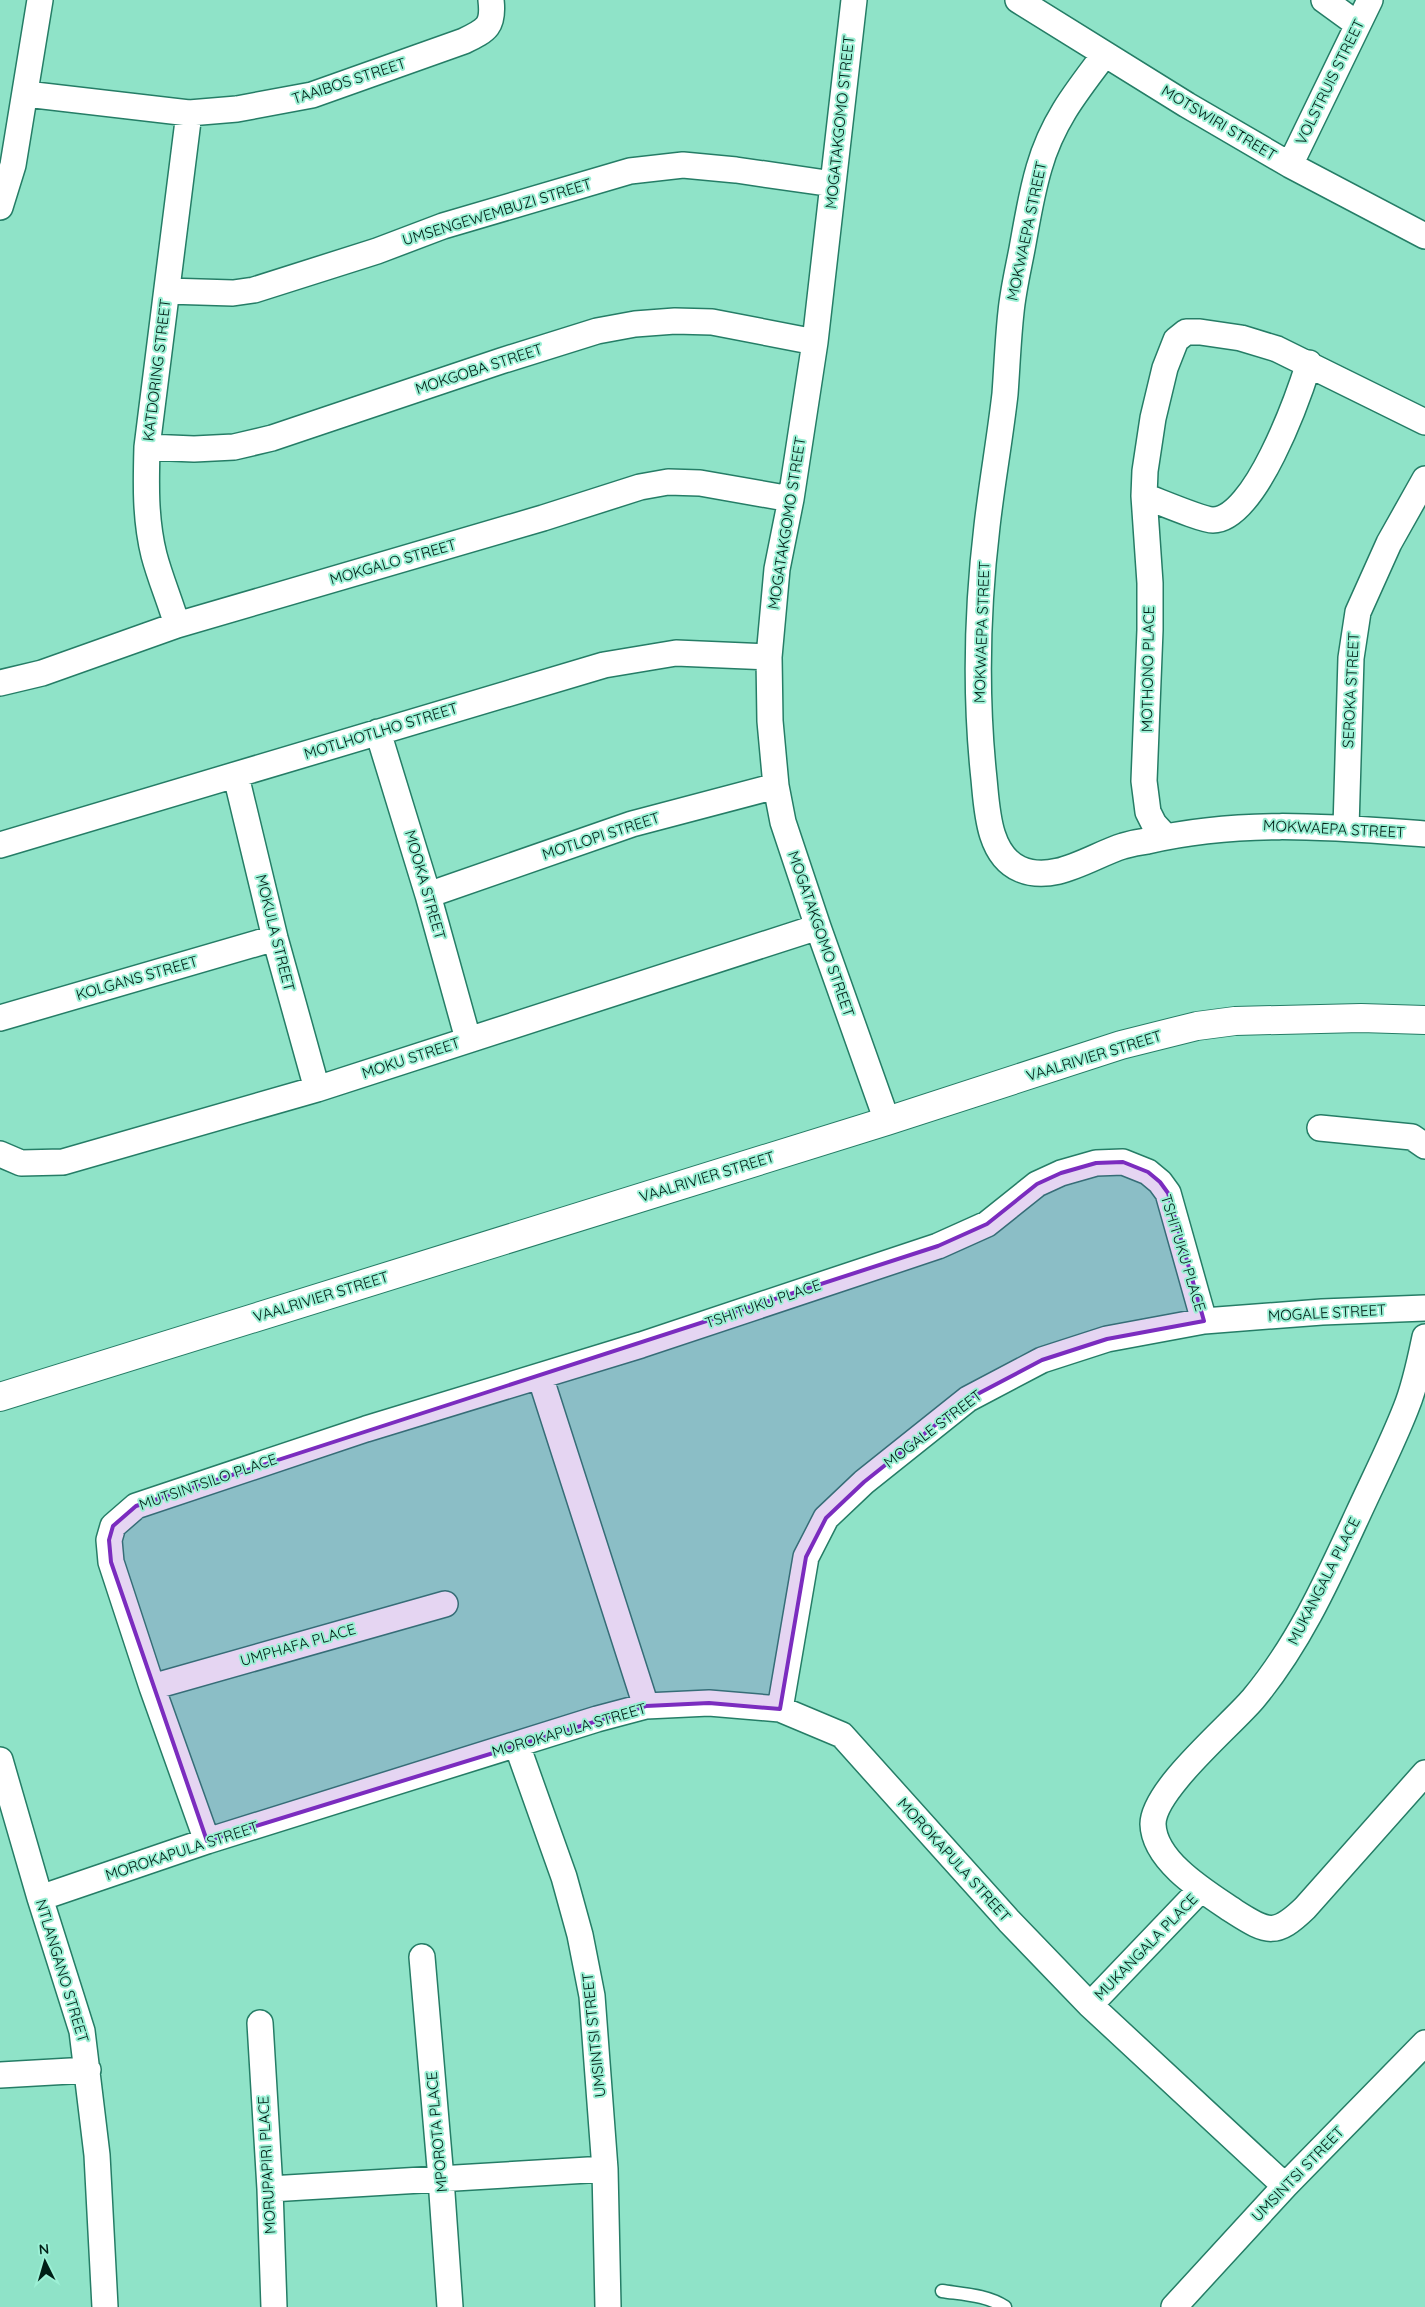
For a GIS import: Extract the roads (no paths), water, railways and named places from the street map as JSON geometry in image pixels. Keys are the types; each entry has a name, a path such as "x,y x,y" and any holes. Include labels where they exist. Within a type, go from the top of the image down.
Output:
{"street":[{"path":"0,207 13,165 40,0"},
{"name":"TAAIBOS STREET","path":"26,94 189,113 276,103 312,95 434,53 484,31 490,25 492,17 491,0"},
{"name":"MOGATAKGOMO STREET","path":"854,0 815,342 791,499 777,569 769,657 770,720 776,786 783,822 887,1121"},
{"name":"MOTSWIRI STREET","path":"1018,0 1290,165 1425,236"},
{"path":"1324,0 1357,24"},
{"name":"VOLSTRUIS STREET","path":"1290,165 1370,0"},
{"name":"MOKWAEPA STREET","path":"1105,54 1066,105 1052,130 1039,167 1032,196 1013,298 1005,392 987,525 980,598 977,680 981,750 989,822 998,847 1007,860 1019,869 1036,874 1057,872 1124,846 1201,830 1250,826 1346,828 1425,834"},
{"name":"KATDORING STREET","path":"177,625 154,555 149,530 146,483 148,447 166,290 189,113"},
{"name":"UMSENGEWEMBUZI STREET","path":"166,290 233,293 262,289 377,251 443,226 630,171 683,166 736,170 833,184"},
{"name":"MOKGOBA STREET","path":"148,447 194,449 234,447 272,438 501,361 597,331 635,324 675,321 712,322 815,342"},
{"name":"MOTHONO PLACE","path":"1165,836 1154,824 1148,812 1144,781 1150,630 1150,583 1144,496 1147,452 1153,418 1172,346 1180,335 1186,332 1200,332 1241,338 1277,349 1309,363 1425,422"},
{"path":"1144,496 1211,521 1232,514 1259,478 1280,441 1296,403 1309,363"},
{"name":"SEROKA STREET","path":"1346,828 1350,666 1358,612 1389,543 1425,478"},
{"name":"MOKGALO STREET","path":"0,683 66,665 177,625 543,518 640,487 668,482 700,483 791,499"},
{"name":"MOTLHOTLHO STREET","path":"0,846 378,732 613,664 676,653 769,657"},
{"name":"MOOKA STREET","path":"378,732 428,895 468,1039"},
{"name":"MOKULA STREET","path":"236,776 275,938 317,1089"},
{"name":"MOTLOPI STREET","path":"428,895 632,824 776,786"},
{"name":"MOKU STREET","path":"0,1154 21,1163 63,1162 317,1089 818,927"},
{"name":"KOLGANS STREET","path":"0,1018 275,938"},
{"name":"VAALRIVIER STREET","path":"0,1397 887,1121 1121,1045 1197,1026 1235,1021 1361,1018 1425,1020"},
{"path":"1320,1128 1412,1137 1425,1146"},
{"name":"TSHITUKU PLACE","path":"540,1376 641,1345 938,1246 987,1224 1037,1184 1061,1173 1110,1161 1123,1162 1148,1172 1160,1182 1168,1193 1204,1321"},
{"name":"MOGALE STREET","path":"780,1709 806,1557 826,1518 864,1482 968,1399 1042,1360 1107,1339 1204,1321 1322,1312 1425,1308"},
{"name":"MUKANGALA PLACE","path":"1425,1337 1406,1407 1311,1613 1286,1656 1252,1699 1181,1775 1159,1802 1153,1823 1155,1836 1160,1848 1170,1861 1201,1889 1253,1924 1270,1929 1288,1924 1338,1872 1425,1773"},
{"path":"540,1376 646,1706"},
{"name":"MUTSINTSILO PLACE","path":"207,1841 152,1687 111,1562 109,1540 114,1526 136,1506 156,1498 540,1376"},
{"name":"UMPHAFA PLACE","path":"152,1687 445,1604"},
{"name":"MOROKAPULA STREET","path":"40,1898 207,1841 646,1706 709,1703 780,1709 842,1735 1009,1921 1090,2005 1286,2186"},
{"name":"UMSINTSI STREET","path":"517,1745 564,1877 580,1935 592,1996 606,2169 608,2307"},
{"name":"NTLANGANO STREET","path":"0,1760 40,1898 80,2020 88,2070 97,2155 105,2307"},
{"name":"MUKANGALA PLACE","path":"1090,2005 1201,1889"},
{"name":"MPOROTA PLACE","path":"422,1957 450,2307"},
{"name":"MORUPAPIRI PLACE","path":"260,2023 270,2189 274,2307"},
{"name":"UMSINTSI STREET","path":"1174,2307 1286,2186 1425,2043"},
{"path":"0,2075 88,2070"},
{"path":"270,2189 606,2169"}],"lane":[{"path":"942,2291 996,2302 1005,2307"}]}
